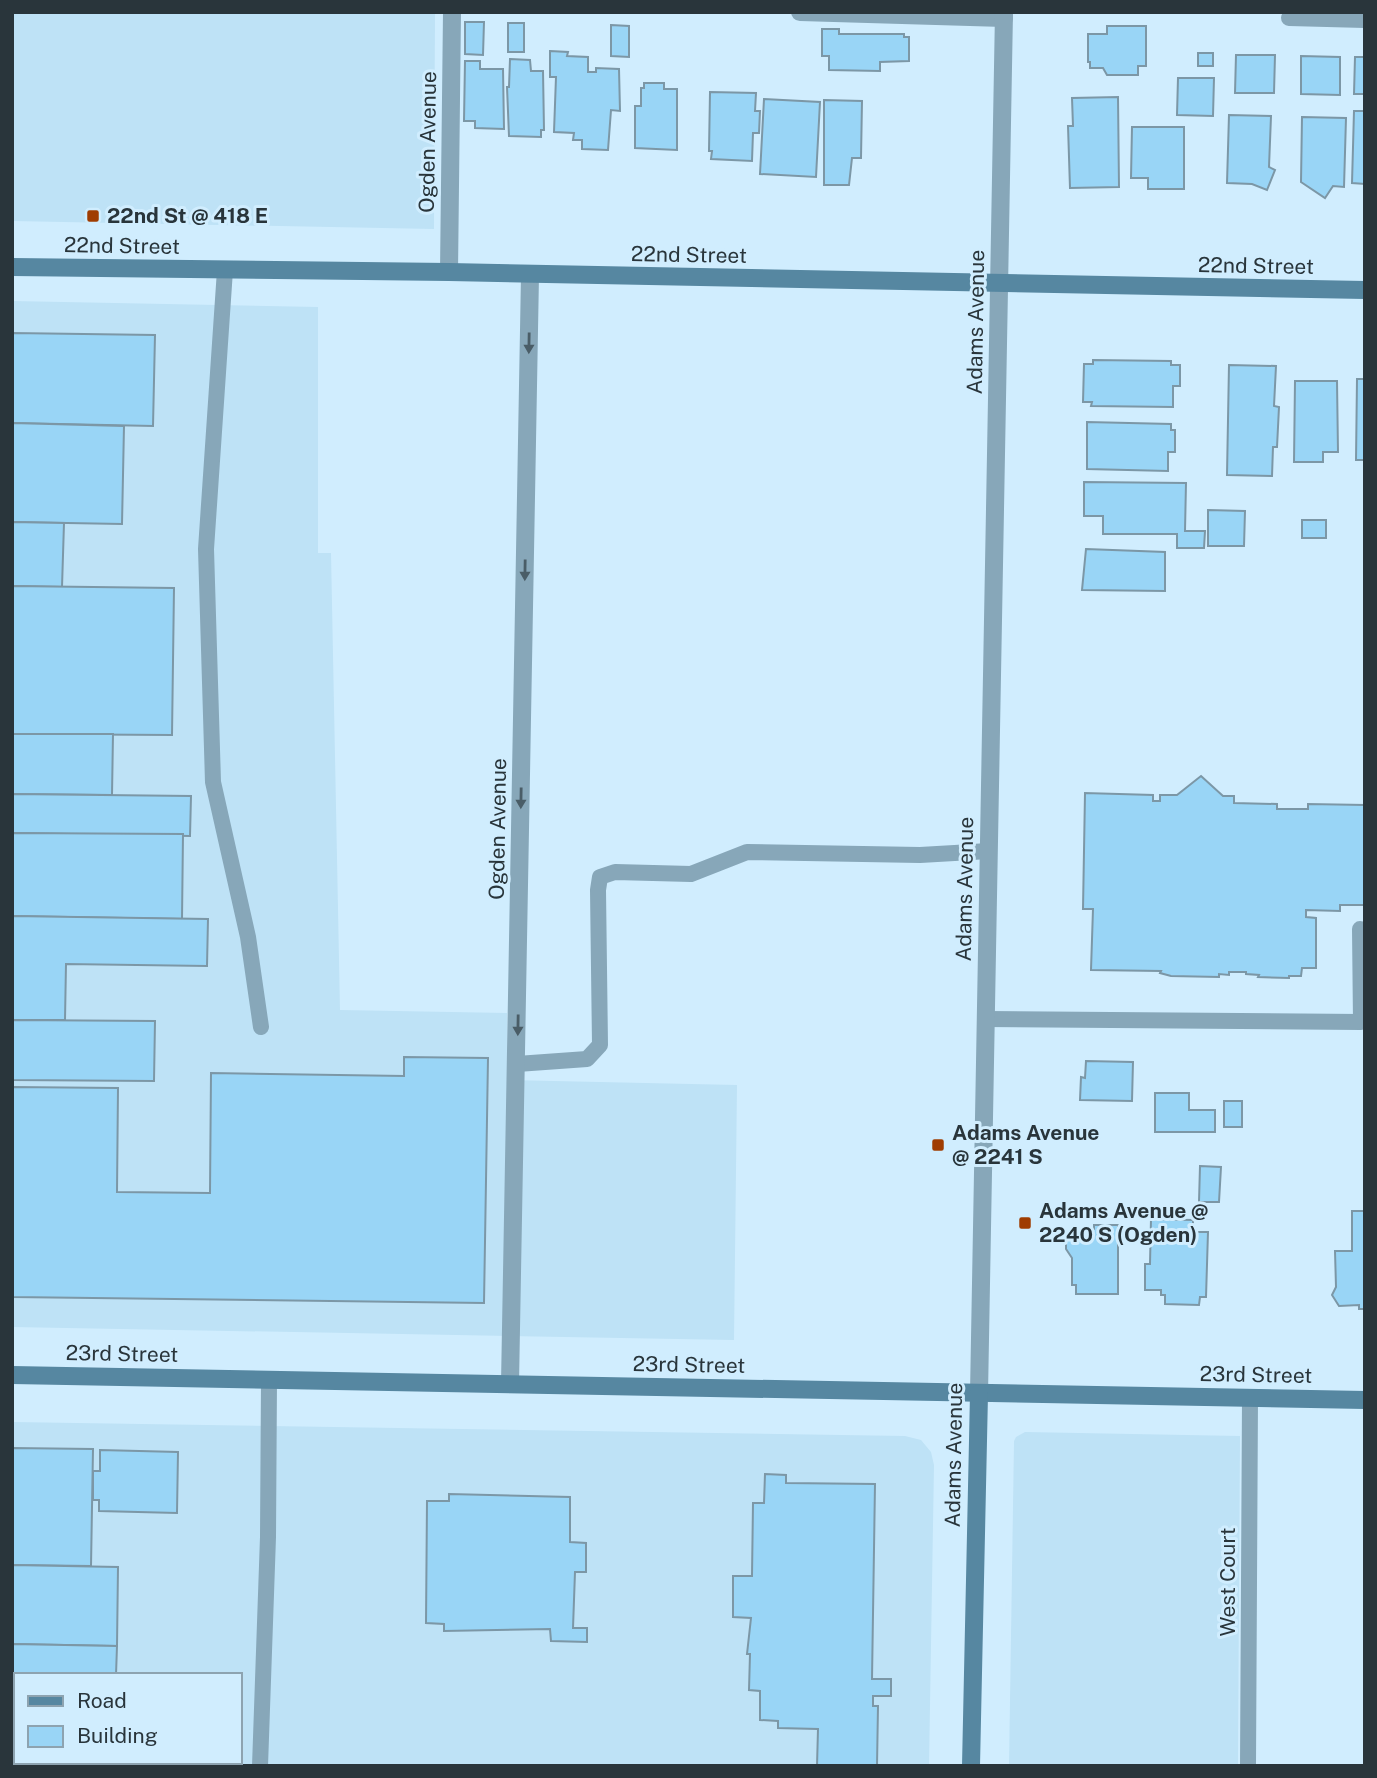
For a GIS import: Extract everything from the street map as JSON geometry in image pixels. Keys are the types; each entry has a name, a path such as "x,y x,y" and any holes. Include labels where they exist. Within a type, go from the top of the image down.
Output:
{"street":[{"name":"Ogden Avenue","path":"449,272 453,12"},
{"path":"800,12 1004,15"},
{"name":"Adams Avenue","path":"971,1766 1004,15"},
{"name":"22nd Street","path":"12,267 449,272 1000,285 1365,290"},
{"name":"Ogden Avenue","path":"510,1384 530,275"},
{"name":"23rd Street","path":"12,1375 1365,1400"}],"lane":[{"path":"1290,18 1365,20"},
{"path":"226,270 206,549 213,782 248,937 261,1027"},
{"path":"517,1063 587,1059 600,1045 600,877 615,872 691,874 747,852 920,855 989,851"},
{"path":"985,1019 1361,1023 1360,929"},
{"path":"260,1766 268,1537 269,1380"},
{"name":"West Court","path":"1248,1766 1250,1398"}],"shaded area":[{"path":"12,12 435,12 434,229 12,221"},
{"path":"12,301 318,307 318,553 331,553 340,1010 507,1013 507,1080 737,1085 734,1340 12,1327"},
{"path":"12,1422 905,1436 921,1440 931,1452 934,1465 929,1766 12,1766"},
{"path":"1025,1432 1240,1436 1238,1766 1009,1766 1014,1441"}],"building":[{"path":"465,22 484,22 483,55 465,54"},
{"path":"508,23 524,23 524,52 508,52"},
{"path":"611,25 629,26 629,57 611,56"},
{"path":"1107,26 1146,26 1146,66 1138,66 1138,75 1107,75 1103,68 1090,68 1088,34 1107,34"},
{"path":"822,29 839,29 839,34 904,34 904,37 909,37 909,61 880,62 880,71 829,70 829,56 822,56"},
{"path":"550,51 568,52 567,56 588,57 588,72 596,72 596,68 619,69 620,111 611,110 608,150 582,149 582,140 573,140 574,133 554,132 556,77 550,77"},
{"path":"1198,53 1213,53 1213,66 1198,66"},
{"path":"1236,55 1275,55 1274,93 1235,93"},
{"path":"1301,56 1340,57 1340,95 1301,94"},
{"path":"1355,57 1365,57 1365,94 1354,94"},
{"path":"510,59 530,60 531,71 543,71 544,130 541,130 541,137 509,136 507,87"},
{"path":"465,61 480,61 480,69 503,69 504,129 475,128 475,121 464,121"},
{"path":"1178,78 1214,78 1213,116 1177,115"},
{"path":"644,83 664,83 664,89 677,89 677,150 635,148 635,106 641,106 641,88 644,88"},
{"path":"710,92 756,93 755,111 760,111 759,133 753,133 752,161 711,159"},
{"path":"1118,97 1119,187 1070,188 1068,126 1073,126 1072,98"},
{"path":"764,99 820,102 816,177 760,174"},
{"path":"824,100 862,101 861,158 852,158 849,185 824,185"},
{"path":"1354,111 1365,111 1365,184 1352,183"},
{"path":"1229,115 1271,116 1269,167 1275,170 1267,190 1252,184 1227,183"},
{"path":"1302,117 1346,118 1344,187 1333,186 1325,198 1301,182"},
{"path":"1132,127 1184,127 1184,189 1148,189 1148,178 1131,178"},
{"path":"12,333 155,335 153,426 12,423"},
{"path":"1093,360 1171,361 1171,365 1180,365 1180,386 1173,386 1173,407 1091,406 1092,402 1083,402 1084,364 1093,364"},
{"path":"1229,365 1276,366 1274,406 1279,407 1272,476 1227,475"},
{"path":"1357,379 1365,379 1365,460 1356,460"},
{"path":"1295,381 1337,381 1338,452 1323,452 1323,462 1294,462"},
{"path":"1087,422 1171,424 1171,430 1175,430 1175,452 1168,452 1168,471 1087,469"},
{"path":"12,423 124,426 122,524 12,522"},
{"path":"1084,482 1186,483 1185,531 1205,531 1204,548 1177,548 1177,534 1103,534 1103,516 1084,516"},
{"path":"1208,510 1245,511 1244,546 1208,546"},
{"path":"1302,520 1326,520 1326,538 1302,538"},
{"path":"12,522 64,523 62,587 12,586"},
{"path":"1086,549 1165,552 1165,591 1082,590"},
{"path":"12,586 174,588 172,735 12,734"},
{"path":"12,734 113,734 112,795 12,794"},
{"path":"1201,776 1223,796 1234,796 1234,803 1277,804 1277,809 1308,809 1308,804 1365,805 1365,905 1340,905 1340,911 1306,910 1306,917 1316,918 1316,968 1302,968 1301,976 1289,978 1258,977 1259,975 1246,972 1229,972 1229,975 1219,974 1219,977 1171,976 1160,973 1161,971 1091,970 1093,909 1083,909 1085,793 1153,795 1153,801 1160,801 1160,795 1177,795"},
{"path":"12,794 191,796 190,836 12,833"},
{"path":"12,833 183,834 182,919 12,916"},
{"path":"12,916 208,919 207,966 66,964 65,1020 12,1020"},
{"path":"12,1020 155,1021 154,1081 12,1080"},
{"path":"404,1057 488,1058 484,1303 12,1297 12,1087 118,1088 117,1192 210,1193 211,1073 404,1076"},
{"path":"1086,1061 1133,1062 1132,1101 1080,1100 1081,1077 1085,1078"},
{"path":"1155,1093 1189,1093 1189,1110 1215,1110 1215,1132 1155,1132"},
{"path":"1224,1101 1242,1101 1242,1127 1224,1127"},
{"path":"1200,1166 1221,1167 1219,1202 1199,1202"},
{"path":"1352,1211 1365,1211 1365,1309 1359,1309 1359,1305 1339,1306 1332,1295 1336,1287 1335,1251 1352,1251"},
{"path":"1151,1219 1193,1220 1193,1232 1208,1232 1206,1297 1200,1297 1199,1305 1165,1304 1165,1295 1161,1295 1161,1290 1145,1290 1145,1264 1150,1264"},
{"path":"1094,1225 1118,1225 1118,1294 1076,1294 1076,1285 1072,1285 1072,1258 1066,1249 1066,1238 1074,1229 1094,1229"},
{"path":"12,1448 93,1449 91,1566 12,1565"},
{"path":"100,1450 178,1452 177,1513 99,1511 99,1500 93,1500 93,1471 100,1471"},
{"path":"765,1474 786,1475 786,1483 875,1484 872,1679 891,1679 891,1696 873,1696 873,1706 878,1706 877,1766 817,1766 818,1729 778,1728 778,1721 760,1720 760,1691 749,1690 750,1654 747,1654 751,1618 733,1617 733,1576 752,1576 753,1503 764,1503"},
{"path":"449,1494 570,1497 570,1542 586,1543 586,1572 575,1572 573,1628 587,1628 587,1642 551,1641 550,1629 444,1631 444,1624 426,1623 427,1501 449,1501"},
{"path":"12,1565 118,1567 117,1646 12,1644"},
{"path":"12,1644 117,1646 116,1673 14,1673 12,1750"},
{"path":"12,1750 14,1764 231,1764 231,1766 12,1766"}],"place":[{"name":"22nd St @ 418 E","path":"93,216"},
{"name":"Adams Avenue @ 2241 S","path":"938,1145"},
{"name":"Adams Avenue @ 2240 S (Ogden)","path":"1025,1223"}]}
